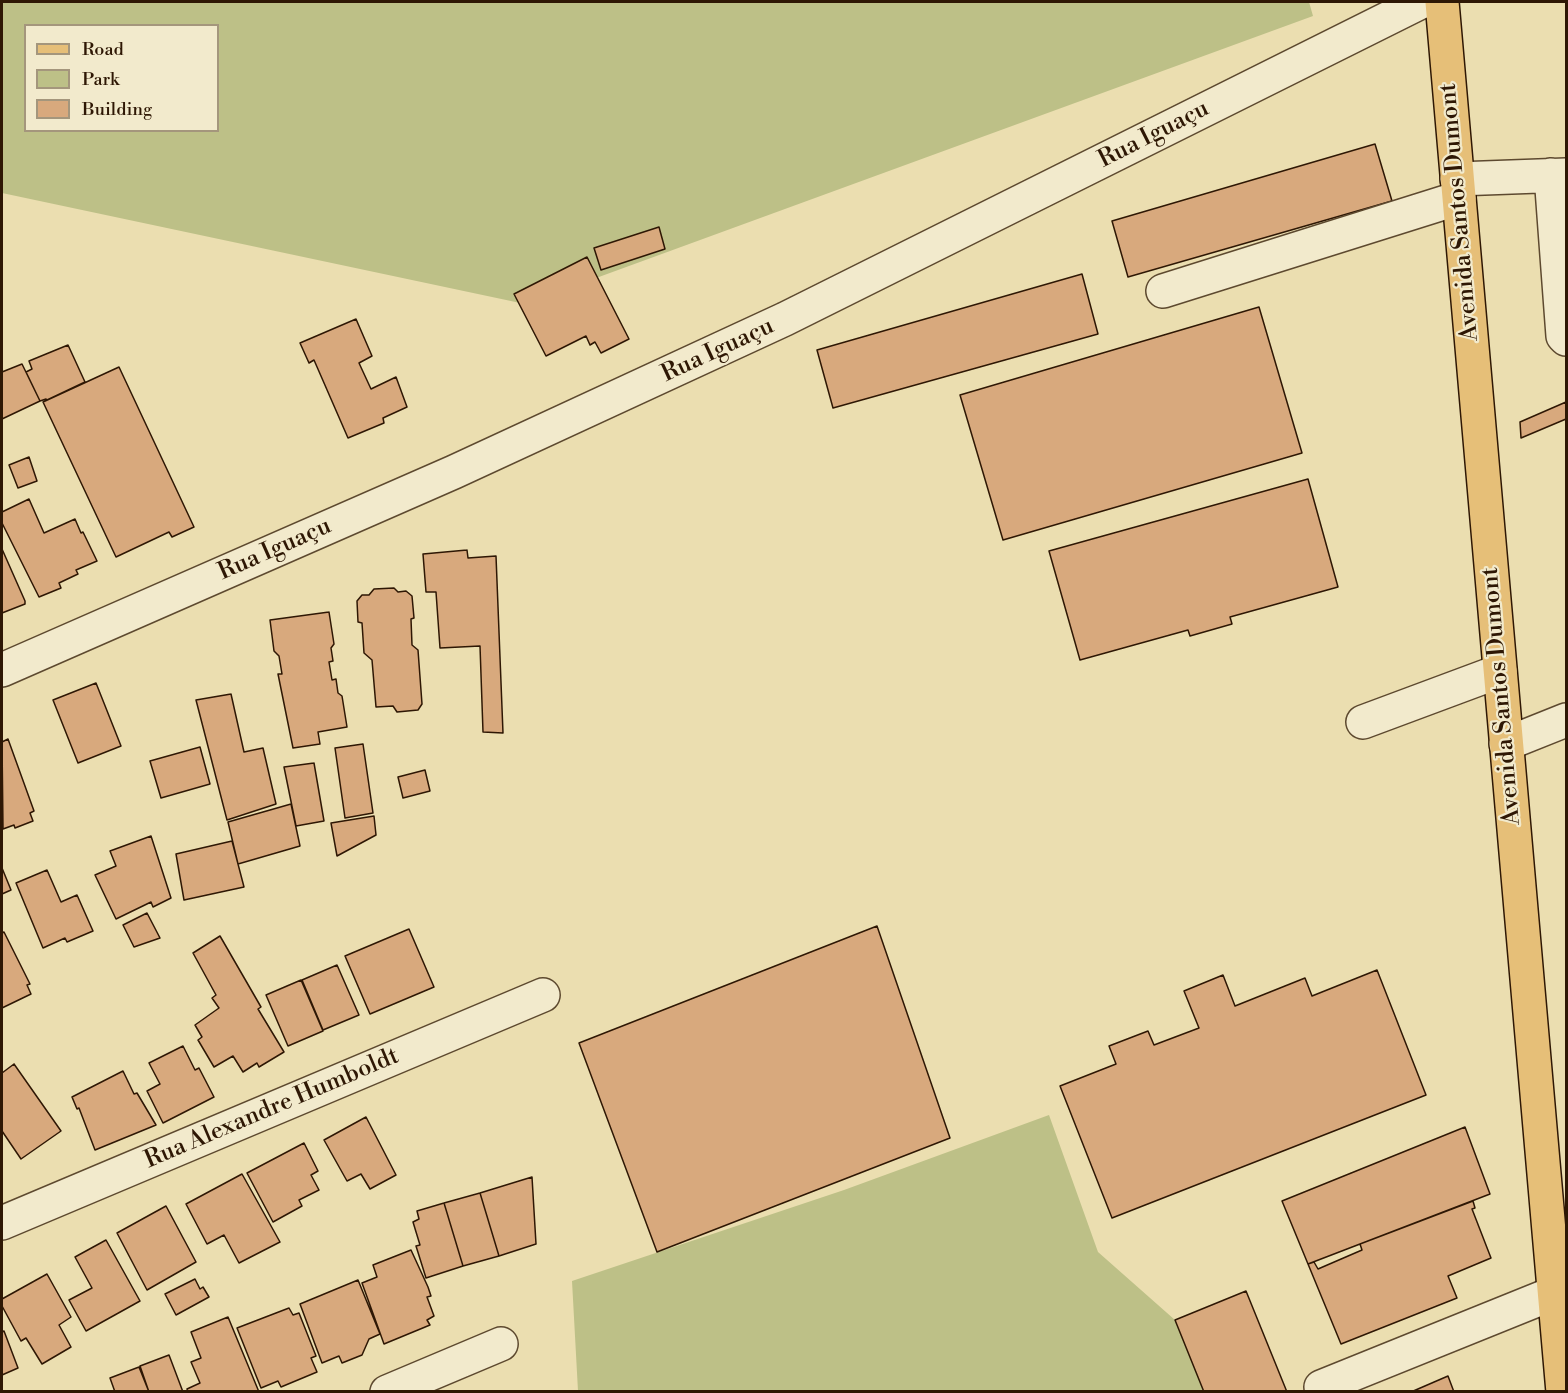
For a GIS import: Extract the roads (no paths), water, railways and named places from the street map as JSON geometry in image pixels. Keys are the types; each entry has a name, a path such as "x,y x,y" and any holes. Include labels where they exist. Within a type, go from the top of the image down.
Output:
{"main road":[{"name":"Avenida Santos Dumont","path":"1442,2 1506,744 1559,1298 1563,1392"}],"street":[{"name":"Rua Iguaçu","path":"2,670 464,468 764,329 1420,2"},
{"path":"1163,291 1458,189 1558,175 1563,336 1566,339"},
{"path":"1363,722 1500,671"},
{"path":"1506,744 1566,720"},
{"name":"Rua Alexandre Humboldt","path":"2,1223 543,995"},
{"path":"1321,1387 1559,1298"},
{"path":"387,1392 501,1344"}]}
